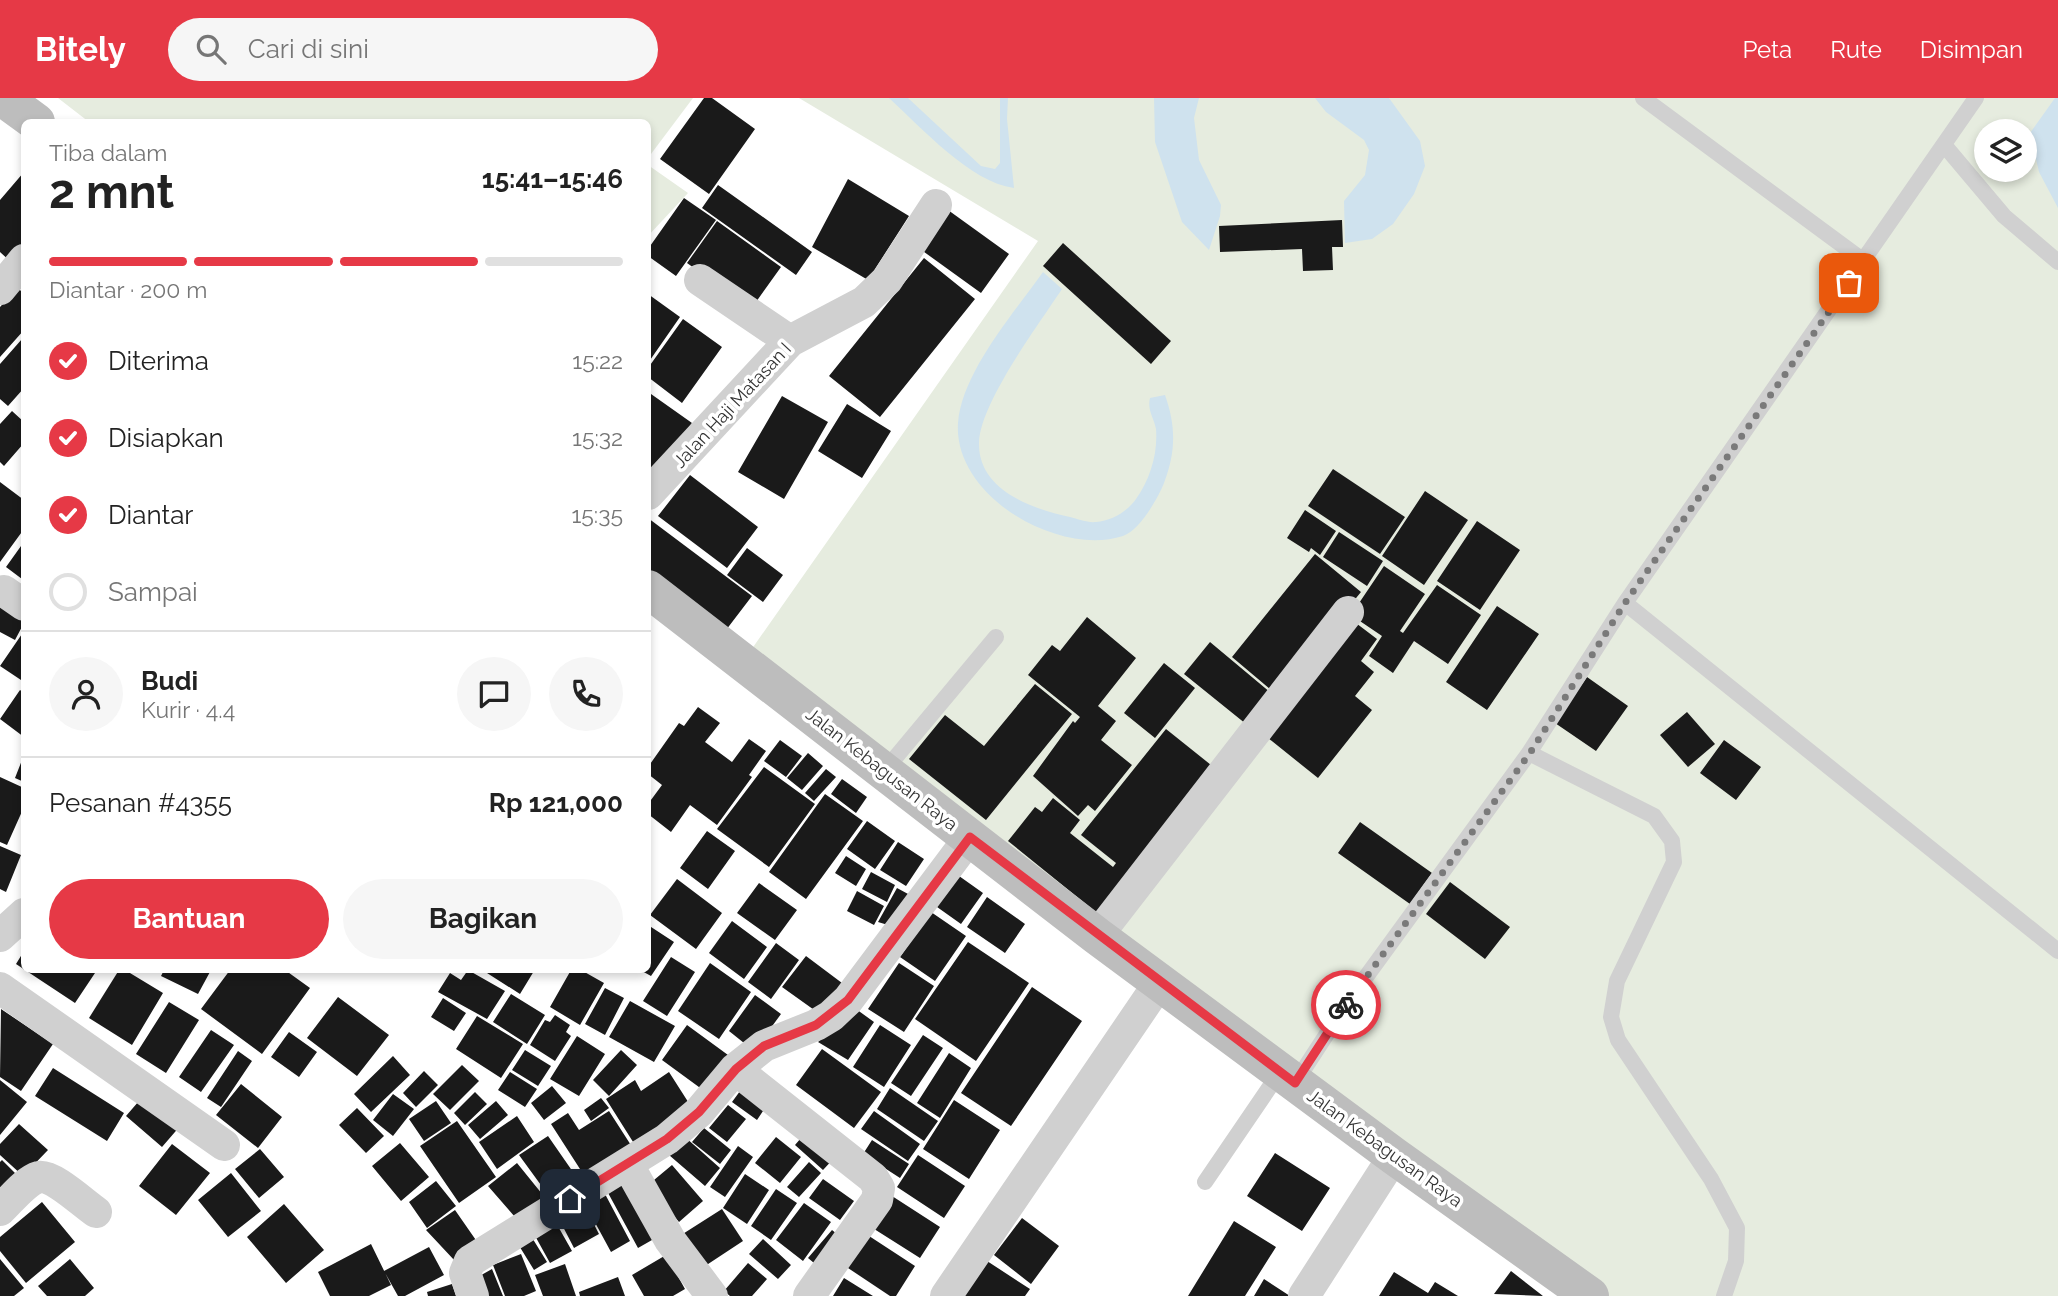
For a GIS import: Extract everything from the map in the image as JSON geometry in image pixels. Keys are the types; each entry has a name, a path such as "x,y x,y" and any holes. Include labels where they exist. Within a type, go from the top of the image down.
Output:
{"main road":[{"path":"3,98 32,119"},
{"name":"Jalan Kebagusan Raya","path":"651,591 1097,936 1394,1156 1590,1296"}],"street":[{"name":"Jalan Haji Matasan I","path":"651,491 790,341 864,302 899,264 936,205"},
{"path":"0,289 21,264"},
{"path":"700,280 790,341"},
{"path":"1097,936 1348,612"},
{"path":"473,1296 465,1273 470,1261 628,1165 699,1112 736,1069 764,1046 831,1016 848,1000 970,837"},
{"path":"0,936 21,917"},
{"path":"946,1296 1160,982"},
{"path":"0,988 224,1145"},
{"path":"736,1069 873,1178 879,1188 877,1200 809,1296"},
{"path":"1304,1296 1394,1156"},
{"path":"628,1165 670,1240 712,1296"},
{"path":"0,1210 33,1180 43,1177 52,1180 96,1212"}],"lane":[{"path":"1643,98 1865,262"},
{"path":"1205,1182 1347,1003 1530,753 1625,603 1865,262 1976,98"},
{"path":"1945,146 2004,216 2058,262"},
{"path":"1625,603 2058,951"},
{"path":"885,770 996,637"},
{"path":"1530,753 1654,816 1672,841 1674,862 1616,981 1611,1017 1618,1040 1712,1179 1737,1228 1736,1261 1724,1296"}],"shaded area":[{"path":"58,98 693,98 651,154 651,119 85,119"},
{"path":"799,98 2058,98 2058,1296 1605,1296 749,653 1038,241"},
{"path":"651,167 688,193 651,233"}],"water":[{"path":"889,98 908,98 981,166 995,169 1000,163 1000,98 1008,98 1007,119 1014,188 997,184 964,165"},
{"path":"1154,98 1199,98 1194,118 1199,160 1221,205 1209,250 1182,222 1155,142"},
{"path":"1315,98 1389,98 1420,141 1425,166 1414,194 1393,224 1372,239 1345,243 1344,201 1365,175 1369,150 1364,140 1326,112"},
{"path":"2055,98 2058,98 2058,208 2039,172 2037,123"},
{"path":"1043,272 1062,289 1012,364 989,407 979,443 981,459 987,473 997,485 1024,502 1086,521 1107,520 1128,508 1145,483 1152,466 1156,438 1149,406 1150,398 1165,395 1173,428 1168,472 1148,513 1136,527 1123,536 1097,540 1069,537 1041,529 1014,515 991,496 973,474 961,450 958,423 969,384 1004,324"}],"building":[{"path":"704,98 712,98 755,129 709,194 660,159"},
{"path":"21,176 21,252 12,263 0,252 0,200"},
{"path":"848,179 909,216 868,280 812,247"},
{"path":"718,185 812,252 796,275 702,208"},
{"path":"684,198 716,220 676,276 651,258 651,245"},
{"path":"948,210 1009,254 981,293 920,249"},
{"path":"1342,220 1343,247 1332,247 1333,270 1303,271 1302,249 1220,252 1219,226"},
{"path":"717,221 781,267 751,309 687,263"},
{"path":"1063,243 1171,341 1151,364 1043,266"},
{"path":"924,258 975,299 880,417 829,376"},
{"path":"18,288 21,291 21,333 0,357 0,307"},
{"path":"651,296 680,317 651,359"},
{"path":"683,319 722,347 682,403 651,379 651,364"},
{"path":"21,340 21,391 8,406 0,399 0,364"},
{"path":"651,394 692,423 651,478"},
{"path":"782,396 828,422 784,499 738,472"},
{"path":"847,404 891,431 862,478 818,451"},
{"path":"12,411 21,419 21,446 4,466 0,462 0,424"},
{"path":"1333,469 1405,517 1380,554 1308,506"},
{"path":"690,475 758,527 727,568 658,516"},
{"path":"0,482 21,498 21,533 0,562"},
{"path":"1425,491 1468,520 1424,585 1382,556"},
{"path":"1305,510 1336,531 1320,555 1311,548 1309,552 1287,538"},
{"path":"651,520 752,596 723,634 651,579"},
{"path":"1477,521 1520,550 1480,610 1437,581"},
{"path":"1339,532 1383,561 1367,586 1323,557"},
{"path":"21,546 21,578 6,567"},
{"path":"747,548 783,575 763,602 727,575"},
{"path":"1315,554 1361,592 1277,695 1232,657"},
{"path":"1384,566 1425,594 1400,631 1403,633 1437,585 1481,615 1448,664 1414,641 1393,673 1369,656 1382,636 1351,615"},
{"path":"0,598 21,610 21,629 15,640 0,632"},
{"path":"1497,606 1539,634 1487,710 1446,682"},
{"path":"1087,617 1136,658 1098,706 1116,721 1101,740 1132,765 1095,811 1088,805 1078,816 1033,776 1073,721 1075,723 1080,717 1028,675 1052,645 1060,651"},
{"path":"1348,617 1377,639 1361,661 1374,672 1355,696 1372,710 1318,778 1258,730"},
{"path":"21,635 21,680 0,666"},
{"path":"1210,642 1271,693 1246,724 1184,674"},
{"path":"1164,663 1195,688 1155,738 1124,713"},
{"path":"1587,677 1628,706 1596,751 1555,723"},
{"path":"1035,684 1072,714 986,820 909,759 945,715 984,746"},
{"path":"20,690 21,735 0,719"},
{"path":"698,707 720,723 705,742 732,762 749,739 766,751 749,775 752,777 717,825 690,805 671,832 651,816 651,800 662,785 651,776 651,763 679,723 684,726"},
{"path":"1687,712 1715,744 1688,767 1660,735"},
{"path":"1166,729 1211,765 1102,917 1008,841 1035,807 1042,812 1053,798 1080,820 1070,833 1113,867 1116,863 1081,835"},
{"path":"780,740 802,756 786,777 764,761"},
{"path":"1724,740 1761,767 1736,800 1700,773"},
{"path":"808,753 823,766 802,790 787,778"},
{"path":"21,763 21,781 15,778"},
{"path":"764,767 815,804 769,867 717,829"},
{"path":"826,769 836,777 814,801 805,793"},
{"path":"0,777 21,787 21,814 7,845 0,842"},
{"path":"842,779 867,797 856,813 831,794"},
{"path":"825,794 863,821 806,899 769,872"},
{"path":"867,821 895,841 875,869 847,849"},
{"path":"1360,822 1432,873 1410,904 1338,853"},
{"path":"707,831 735,851 708,889 680,868"},
{"path":"898,842 924,859 906,886 880,870"},
{"path":"0,846 21,855 6,892 0,889"},
{"path":"846,856 866,869 856,886 835,873"},
{"path":"952,871 983,893 961,924 930,902"},
{"path":"871,872 895,885 887,902 862,889"},
{"path":"677,879 722,913 696,949 651,914"},
{"path":"1450,882 1510,927 1485,959 1426,914"},
{"path":"759,883 797,910 775,940 737,913"},
{"path":"897,888 921,901 898,928 878,922"},
{"path":"857,891 884,906 874,925 847,911"},
{"path":"987,897 1025,924 1005,953 967,927"},
{"path":"931,912 966,936 935,981 900,957"},
{"path":"732,921 767,947 744,979 709,953"},
{"path":"651,927 674,942 651,976 646,973 651,973"},
{"path":"968,942 1029,983 976,1061 915,1019"},
{"path":"776,943 799,960 771,999 748,982"},
{"path":"806,956 846,986 824,1017 782,987"},
{"path":"671,957 695,972 667,1016 643,1001"},
{"path":"710,963 751,992 719,1039 678,1011"},
{"path":"899,963 934,986 904,1032 868,1009"},
{"path":"30,973 95,973 75,1003"},
{"path":"117,973 130,973 163,993 132,1045 89,1018"},
{"path":"162,973 209,973 198,994 161,976"},
{"path":"228,973 289,973 310,988 262,1054 201,1009"},
{"path":"450,973 461,980 466,973 473,973 505,991 487,1019 438,992"},
{"path":"487,973 533,973 520,994"},
{"path":"569,973 586,973 604,983 580,1025 550,1007"},
{"path":"1032,987 1082,1021 1011,1126 961,1093"},
{"path":"605,988 624,998 605,1035 585,1024"},
{"path":"511,994 545,1015 527,1044 493,1022"},
{"path":"755,995 781,1014 754,1051 729,1031"},
{"path":"338,997 389,1035 357,1076 307,1038"},
{"path":"443,998 466,1013 454,1031 431,1017"},
{"path":"630,1001 675,1026 654,1062 609,1037"},
{"path":"169,1002 199,1020 166,1073 136,1054"},
{"path":"1,1009 53,1044 21,1091 0,1077"},
{"path":"856,1009 874,1022 848,1060 818,1042"},
{"path":"555,1015 570,1025 566,1032 571,1036 555,1061 530,1045 545,1020 550,1022"},
{"path":"477,1016 523,1044 501,1078 456,1049"},
{"path":"687,1025 728,1055 703,1090 662,1060"},
{"path":"880,1025 911,1045 884,1087 853,1067"},
{"path":"211,1030 234,1045 201,1092 179,1077"},
{"path":"289,1032 317,1052 299,1077 271,1057"},
{"path":"923,1035 943,1048 911,1096 891,1083"},
{"path":"577,1036 605,1054 579,1096 550,1079"},
{"path":"822,1049 881,1092 854,1128 796,1085"},
{"path":"525,1050 551,1066 538,1086 512,1070"},
{"path":"621,1050 637,1065 609,1096 593,1080"},
{"path":"238,1051 252,1061 221,1107 207,1098"},
{"path":"949,1053 971,1068 940,1118 917,1103"},
{"path":"393,1056 410,1075 371,1112 354,1094"},
{"path":"462,1065 479,1081 450,1110 433,1094"},
{"path":"53,1068 124,1113 107,1141 35,1096"},
{"path":"424,1071 438,1085 416,1107 403,1093"},
{"path":"510,1072 537,1089 525,1107 498,1090"},
{"path":"669,1072 692,1108 640,1153 606,1099 635,1080 641,1091"},
{"path":"0,1080 27,1102 0,1135"},
{"path":"241,1084 282,1117 258,1148 216,1115"},
{"path":"552,1086 566,1103 544,1120 531,1103"},
{"path":"743,1087 767,1105 757,1120 732,1102"},
{"path":"890,1088 938,1121 924,1141 877,1109"},
{"path":"475,1092 487,1104 465,1125 454,1113"},
{"path":"145,1094 181,1125 162,1147 126,1116"},
{"path":"393,1094 414,1109 393,1136 373,1120"},
{"path":"601,1098 609,1108 591,1121 584,1110"},
{"path":"954,1100 1000,1130 969,1179 923,1149"},
{"path":"436,1101 451,1123 424,1141 409,1119"},
{"path":"496,1101 508,1115 480,1139 468,1125"},
{"path":"728,1105 746,1119 727,1142 709,1128"},
{"path":"357,1108 384,1136 366,1153 339,1125"},
{"path":"609,1111 636,1153 589,1183 551,1124 568,1113 579,1130"},
{"path":"874,1111 920,1144 908,1161 861,1129"},
{"path":"517,1116 534,1142 497,1169 479,1142"},
{"path":"457,1121 496,1177 459,1203 420,1146"},
{"path":"19,1124 48,1150 23,1176 0,1155 0,1144"},
{"path":"704,1128 731,1150 720,1164 692,1142"},
{"path":"807,1131 836,1156 823,1170 795,1145"},
{"path":"548,1136 582,1185 554,1203 519,1155"},
{"path":"685,1137 720,1168 705,1186 669,1155"},
{"path":"776,1137 801,1157 780,1183 755,1163"},
{"path":"872,1140 909,1164 900,1178 863,1154"},
{"path":"400,1143 429,1177 401,1201 372,1166"},
{"path":"172,1144 210,1173 176,1215 139,1186"},
{"path":"738,1146 753,1157 725,1197 710,1187"},
{"path":"260,1149 284,1177 259,1198 235,1169"},
{"path":"1275,1153 1330,1188 1302,1231 1247,1196"},
{"path":"918,1155 965,1186 944,1218 897,1187"},
{"path":"2,1160 16,1174 0,1191 0,1162"},
{"path":"809,1162 821,1173 799,1197 787,1187"},
{"path":"517,1163 551,1205 522,1225 488,1186"},
{"path":"672,1165 703,1201 679,1222 648,1185"},
{"path":"231,1173 261,1211 228,1237 198,1200"},
{"path":"745,1174 769,1190 747,1224 723,1208"},
{"path":"628,1179 659,1236 638,1248 607,1191"},
{"path":"823,1179 854,1201 840,1220 809,1198"},
{"path":"436,1181 456,1206 427,1228 409,1202"},
{"path":"776,1189 797,1203 771,1240 751,1226"},
{"path":"605,1194 630,1241 611,1252 585,1204"},
{"path":"892,1196 940,1227 920,1258 871,1227"},
{"path":"42,1202 75,1242 26,1283 0,1251 0,1237"},
{"path":"804,1203 831,1222 803,1261 776,1240"},
{"path":"284,1204 324,1250 286,1283 247,1237"},
{"path":"585,1207 599,1234 574,1248 560,1221"},
{"path":"722,1209 743,1241 699,1270 678,1237"},
{"path":"455,1210 480,1246 455,1261 426,1230"},
{"path":"1022,1218 1059,1246 1031,1284 994,1255"},
{"path":"555,1221 572,1251 550,1263 534,1234"},
{"path":"1234,1221 1276,1247 1245,1296 1188,1296"},
{"path":"832,1230 843,1239 820,1268 808,1258"},
{"path":"866,1234 915,1266 896,1296 890,1296 845,1266"},
{"path":"531,1236 547,1262 534,1270 518,1244"},
{"path":"763,1239 791,1265 778,1279 749,1254"},
{"path":"371,1244 391,1285 369,1296 330,1296 318,1272"},
{"path":"429,1247 444,1275 405,1296 398,1296 384,1271"},
{"path":"521,1254 536,1291 524,1296 505,1296 493,1265"},
{"path":"666,1255 685,1289 673,1296 644,1296 632,1275"},
{"path":"0,1259 24,1288 14,1296 0,1296"},
{"path":"70,1259 94,1288 85,1296 47,1296 38,1286"},
{"path":"987,1261 1030,1289 1025,1296 964,1296"},
{"path":"748,1263 767,1279 752,1296 730,1296 724,1291"},
{"path":"565,1264 576,1296 543,1296 535,1275"},
{"path":"492,1269 503,1296 483,1296 476,1278"},
{"path":"1511,1271 1543,1296 1494,1294"},
{"path":"1394,1272 1428,1293 1435,1282 1458,1296 1379,1296"},
{"path":"618,1277 625,1296 580,1296 579,1292"},
{"path":"844,1278 873,1296 833,1296"},
{"path":"1264,1279 1290,1296 1254,1296"},
{"path":"452,1284 456,1296 428,1296 427,1292"}],"way so far":[{"path":"1346,1005 1530,753 1625,603 1849,283"}],"route":[{"path":"570,1199 667,1139 699,1112 736,1069 764,1046 831,1016 848,1000 970,837 1097,936 1295,1083 1346,1005"}]}
